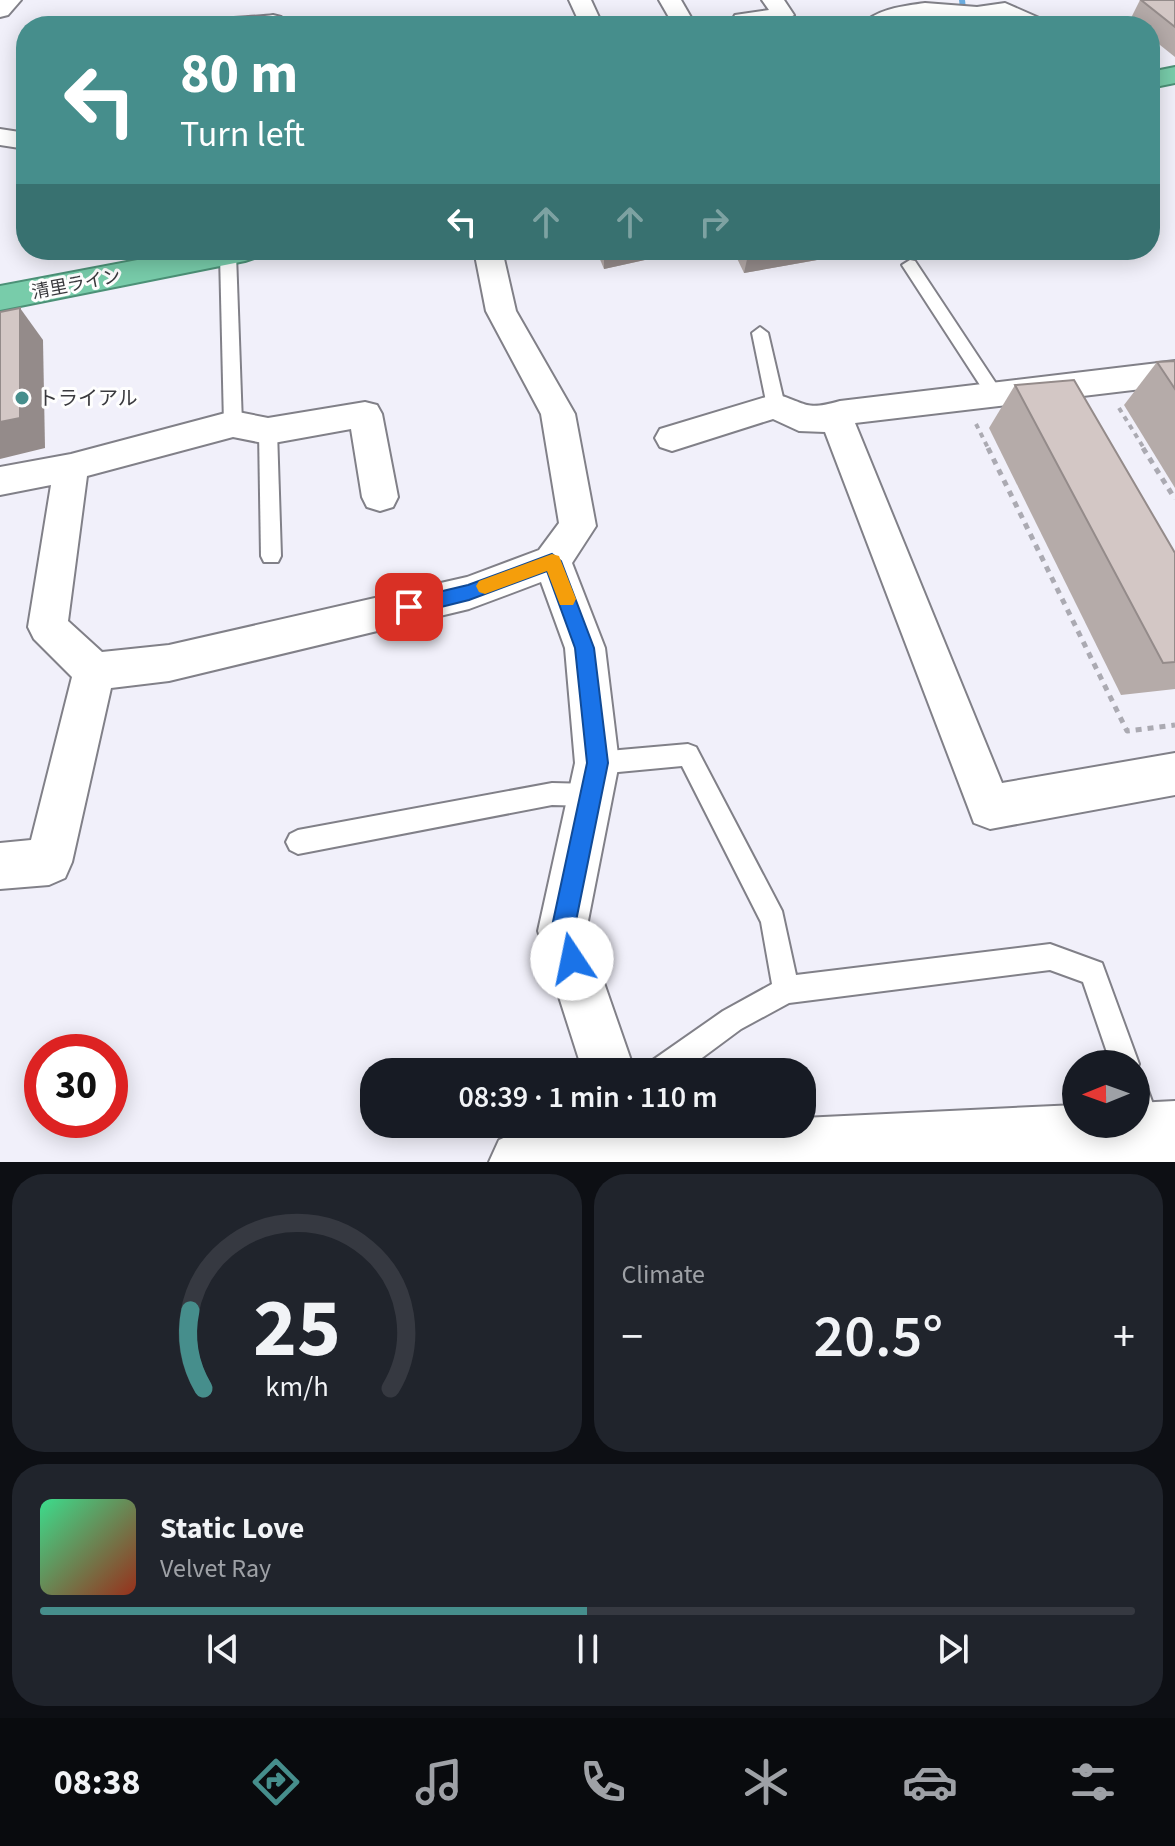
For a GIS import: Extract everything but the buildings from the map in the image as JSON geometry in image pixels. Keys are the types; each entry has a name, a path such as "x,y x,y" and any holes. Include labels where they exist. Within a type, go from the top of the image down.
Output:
{"highway":[{"name":"清里ライン","path":"0,298 196,260"}],"street":[{"path":"0,10 10,0"},
{"path":"773,0 783,15 775,16"},
{"path":"976,0 1017,16"},
{"path":"896,16 911,10 977,14 1005,10"},
{"path":"71,467 48,627 94,671 169,663 454,596 552,561 578,526 558,414 501,311 490,260"},
{"path":"1175,373 840,413 837,420 990,807 1175,774"},
{"path":"672,438 776,406 799,419 837,420"},
{"path":"0,481 71,467 233,424 268,431 365,414 380,497"},
{"path":"552,561 585,648 594,779 562,931 604,1058"},
{"path":"0,866 49,862 94,671"},
{"path":"521,1162 633,1147 1154,1120"}],"lane":[{"path":"233,424 237,260"},
{"path":"910,265 979,397"},
{"path":"760,333 776,406"},
{"path":"268,431 271,556"},
{"path":"298,842 552,794 594,779 688,755 773,920 786,990"},
{"path":"679,1058 732,1020 786,990 1050,957 1093,972 1120,1050"}],"path":[{"path":"1104,382 1175,499"},
{"path":"979,397 1127,731 1175,725"}],"waterway":[{"path":"962,0 964,16"}],"slow traffic":[{"path":"485,586 552,561 566,599"}],"place":[{"name":"トライアル","path":"22,398"}],"route":[{"path":"409,607 469,593 552,561 585,648 597,763 562,931 572,959"}]}
